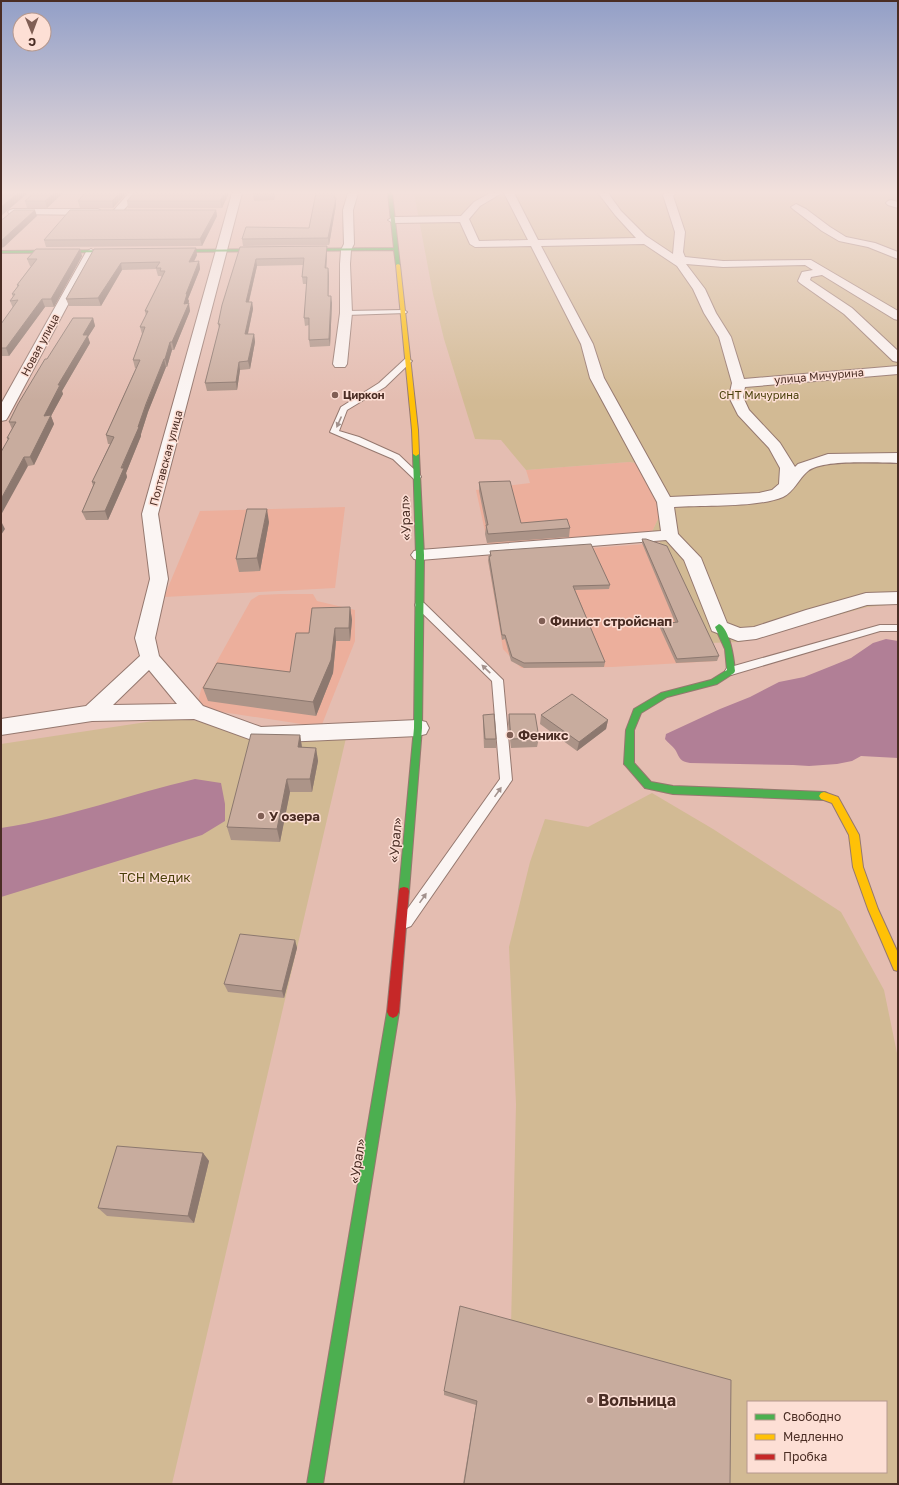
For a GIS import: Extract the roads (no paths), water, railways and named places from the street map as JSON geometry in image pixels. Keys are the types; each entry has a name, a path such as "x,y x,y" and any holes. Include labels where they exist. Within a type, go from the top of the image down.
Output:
{"main road":[{"name":"«Урал»","path":"315,1484 392,1027 418,728 420,555 415,430 398,262"},
{"path":"719,626 729,649 731,671 714,682 664,695 636,711 630,730 629,764 648,786 674,790 825,796 835,800 854,835 858,867 873,909 898,966"}],"street":[{"name":"Новая улица","path":"1,417 84,262"},
{"name":"Полтавская улица","path":"195,711 150,658 145,638 158,579 150,514 220,262"},
{"path":"340,364 346,313 346,262"},
{"path":"545,262 587,344 596,378 665,502 670,535 692,558 719,626 738,635 756,632 866,599 898,598"},
{"path":"680,262 699,289 710,313 725,337 739,383 736,397 743,412 775,446 788,468 787,486"},
{"path":"686,262 723,264 794,262"},
{"path":"808,262 898,316"},
{"path":"824,272 806,274 804,281 848,310 898,358"},
{"name":"улица Мичурина","path":"739,383 898,370"},
{"path":"665,502 760,498 778,493 787,486 803,467 828,459 898,458"},
{"path":"420,555 670,535"},
{"path":"92,713 150,658"},
{"path":"1,727 92,713 195,711 260,735 418,728"}],"lane":[{"path":"346,313 404,312"},
{"path":"408,361 382,385 344,409 334,432 356,439 396,457 417,477"},
{"path":"400,930 506,780 497,680 420,605"},
{"path":"731,671 880,628 898,628"}],"place":[{"name":"Циркон","path":"335,395"},
{"name":"Финист стройснап","path":"542,621"},
{"name":"Феникс","path":"510,735"},
{"name":"У озера","path":"261,816"},
{"name":"Вольница","path":"590,1400"}],"park label":[{"name":"СНТ Мичурина","path":"759,395"},
{"name":"ТСН Медик","path":"155,877"}]}
